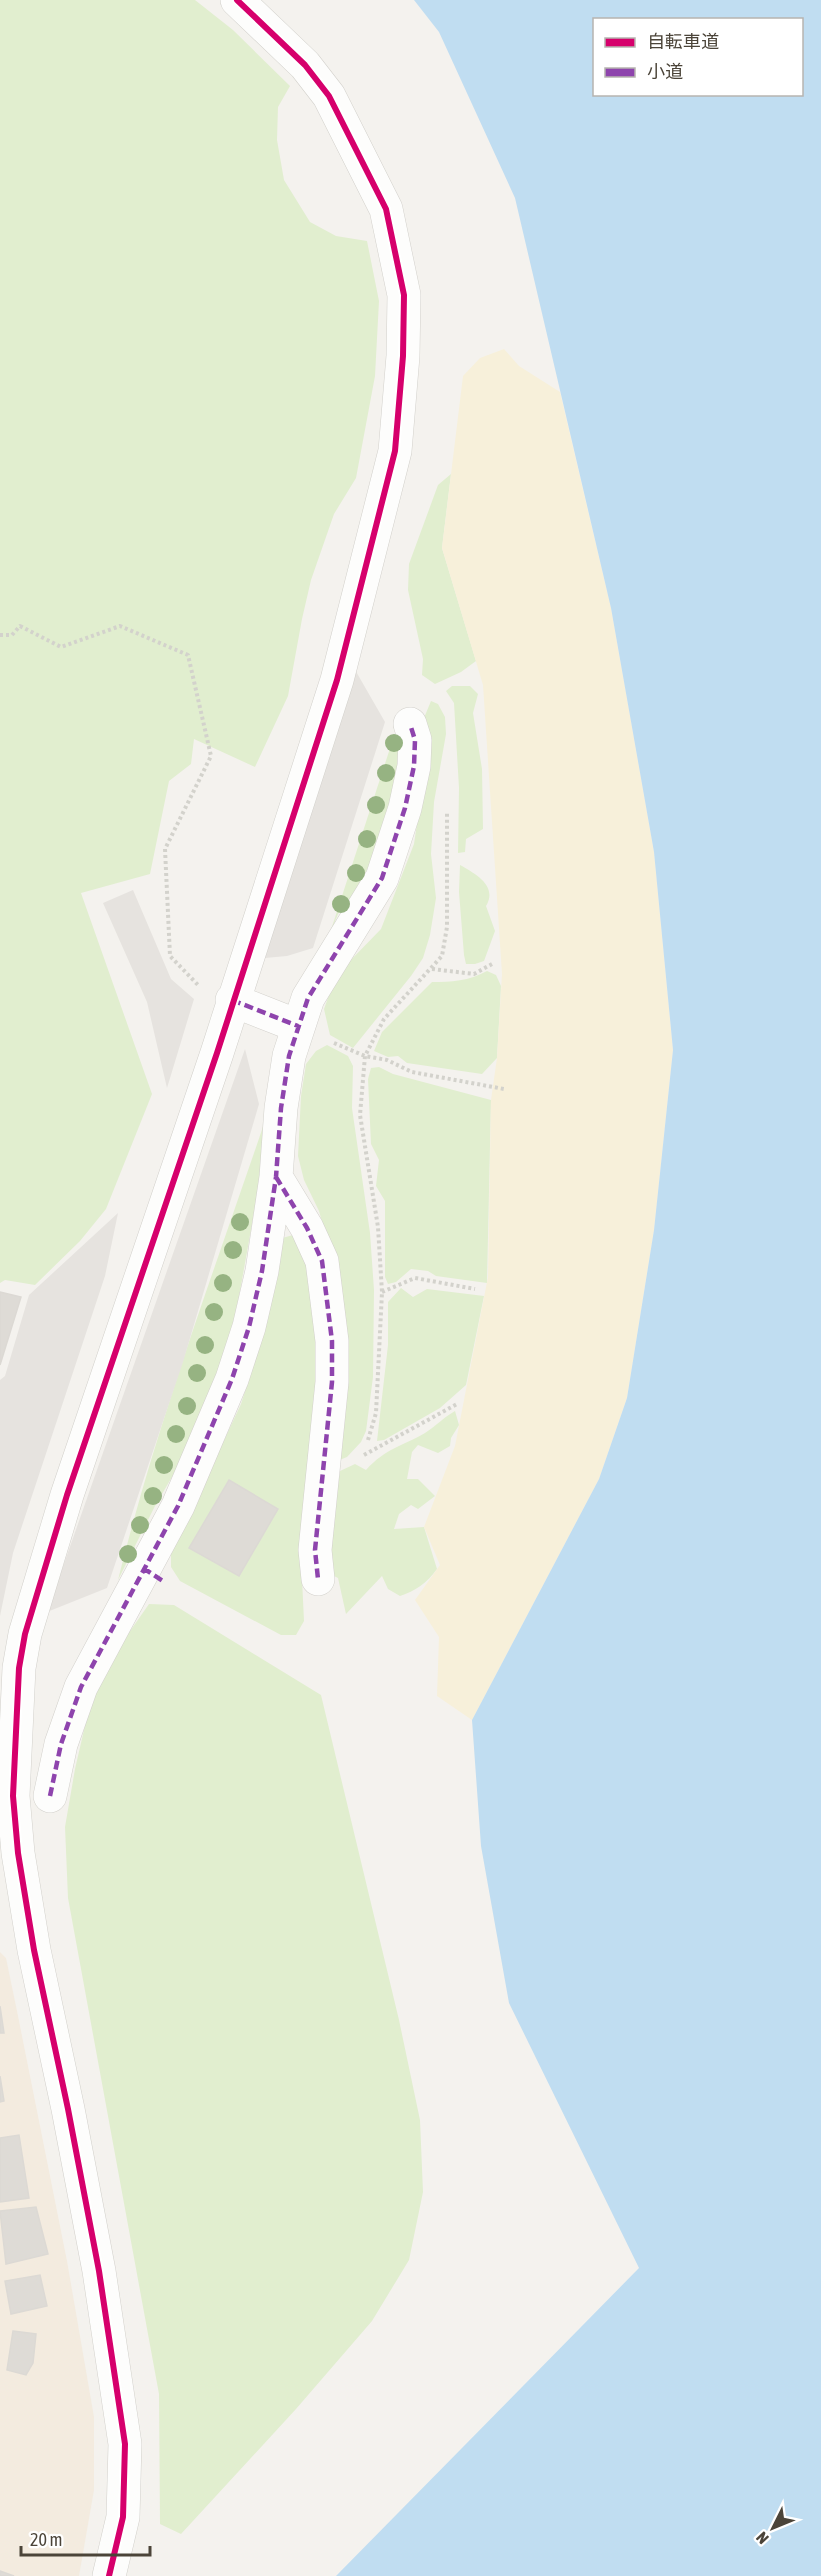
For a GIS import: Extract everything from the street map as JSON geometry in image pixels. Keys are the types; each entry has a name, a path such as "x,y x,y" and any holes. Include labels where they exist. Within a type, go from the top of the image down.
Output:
{"street":[{"path":"109,2576 123,2517 125,2444 99,2271 34,1950 18,1853 13,1796 19,1668 25,1634 67,1495 340,668 395,451 404,325 404,295 386,209 357,148 329,96 304,65 237,0"},
{"path":"50,1796 61,1744 81,1687 153,1574 178,1506 232,1379 249,1327 262,1270 276,1177 284,1083 289,1056 308,998 382,878 405,808 414,766 415,740 410,724"},
{"path":"232,1000 298,1026"},
{"path":"276,1177 307,1228 322,1261 332,1351 325,1472 315,1550 318,1579"}],"path":[{"path":"0,635 12,635 20,626 61,647 120,626 188,655 211,756 165,849 170,956 195,984 232,1000"},
{"path":"364,1455 376,1413 382,1292 378,1227 360,1115 365,1056 384,1019 442,956 447,927 447,802"},
{"path":"431,968 474,974 492,964"},
{"path":"298,1026 365,1056 387,1060 412,1072 504,1089"},
{"path":"382,1292 415,1278 475,1289"},
{"path":"325,1472 364,1455 458,1404"}],"shaded area":[{"path":"354,668 385,722 313,948 287,956 265,958"},
{"path":"133,890 171,979 194,999 167,1088 147,1002 103,903"},
{"path":"245,1049 259,1104 183,1362 107,1588 47,1612"},
{"path":"118,1213 105,1276 13,1553 0,1616 0,1380 5,1376 29,1295"},
{"path":"0,1952 6,1958 17,2011 67,2261 94,2417 94,2490 79,2576 0,2576"}],"green space":[{"path":"0,0 195,0 233,30 290,86 278,107 277,140 284,180 310,222 336,236 367,241 379,301 375,376 356,478 334,514 311,580 288,696 255,767 194,739 191,764 169,781 150,874 81,893 152,1094 106,1209 80,1241 35,1285 5,1280 0,1283"},
{"path":"451,474 442,548 476,661 461,672 435,684 422,675 423,659 408,590 409,564 438,485"},
{"path":"452,686 470,686 478,694 473,713 482,769 483,829 466,839 465,852 458,853 459,788 454,703 446,691"},
{"path":"431,701 438,704 445,717 446,734 434,802 431,854 436,898 430,935 423,958 411,976 353,1048 330,1035 324,1009 333,984 347,964 381,929 414,844 429,743 424,718"},
{"path":"394,736 403,742 390,802 373,857 356,892 338,914 329,936"},
{"path":"460,865 484,881 489,892 486,906 495,931 484,961 475,964 466,964 464,955 459,892"},
{"path":"487,971 496,975 501,986 497,1058 482,1074 407,1063 398,1056 388,1057 374,1051 382,1032 432,982 460,980"},
{"path":"327,1045 348,1056 353,1066 352,1108 370,1233 374,1290 373,1377 366,1431 361,1442 347,1457 337,1461 334,1265 319,1211 304,1180 298,1156 301,1096 306,1064 316,1051"},
{"path":"379,1067 393,1074 491,1100 487,1283 436,1276 428,1271 411,1269 396,1282 388,1284 385,1277 385,1201 376,1186 379,1160 371,1144 368,1079 371,1068"},
{"path":"267,1115 259,1185 235,1319 215,1386 190,1446 155,1506 118,1580 150,1462"},
{"path":"293,1235 311,1273 322,1366 302,1579 304,1621 296,1635 281,1635 180,1581 171,1567 171,1546 184,1526 241,1404 262,1339 279,1239"},
{"path":"401,1288 413,1297 427,1289 484,1296 466,1385 440,1408 384,1440 377,1441 388,1345 388,1302"},
{"path":"455,1411 459,1425 451,1438 450,1446 438,1453 418,1445 412,1452 407,1479 418,1479 435,1496 418,1509 411,1505 399,1514 394,1529 424,1527 437,1569 420,1586 400,1596 388,1589 382,1576 346,1614 338,1578 330,1574 328,1554 340,1471 355,1464 366,1470 387,1452 425,1433"},
{"path":"149,1604 174,1605 321,1695 399,2020 420,2120 423,2192 409,2260 372,2321 296,2409 181,2534 160,2524 159,2394 68,1898 65,1827 90,1704 114,1654"}],"sand":[{"path":"504,349 519,366 560,392 611,608 654,852 673,1050 654,1230 627,1398 599,1479 472,1720 437,1696 439,1637 415,1600 440,1565 424,1527 455,1446 488,1277 491,1100 497,1058 502,974 483,685 442,548 463,376 480,358"}],"water":[{"path":"414,0 821,0 821,2576 336,2576 639,2268 509,2003 481,1846 472,1720 599,1479 627,1398 654,1230 673,1050 654,852 611,608 515,198 439,32"}],"building":[{"path":"0,1292 21,1297 0,1365"},
{"path":"229,1480 278,1509 239,1576 189,1548"},
{"path":"0,2006 4,2033 0,2033"},
{"path":"0,2076 4,2101 0,2102"},
{"path":"19,2135 29,2198 0,2202 0,2138"},
{"path":"36,2207 48,2254 6,2264 0,2211"},
{"path":"40,2275 47,2306 11,2314 5,2281"},
{"path":"13,2331 36,2334 33,2363 26,2375 7,2370"},
{"path":"0,2571 14,2576 0,2576"}],"marked path":[{"path":"50,1796 61,1744 81,1687 178,1506 232,1379 249,1327 262,1271 276,1177 281,1108 289,1056 308,998 382,878 405,808 414,766 415,740 410,724"},
{"path":"232,1000 298,1026"},
{"path":"276,1177 307,1228 322,1261 332,1341 332,1382 315,1550 318,1579"},
{"path":"143,1568 163,1581"}],"cycle path":[{"path":"109,2576 123,2517 125,2444 99,2271 34,1950 18,1853 13,1796 19,1668 25,1634 67,1495 217,1053 337,680 395,451 403,356 404,295 386,209 329,96 305,65 237,0"}]}
